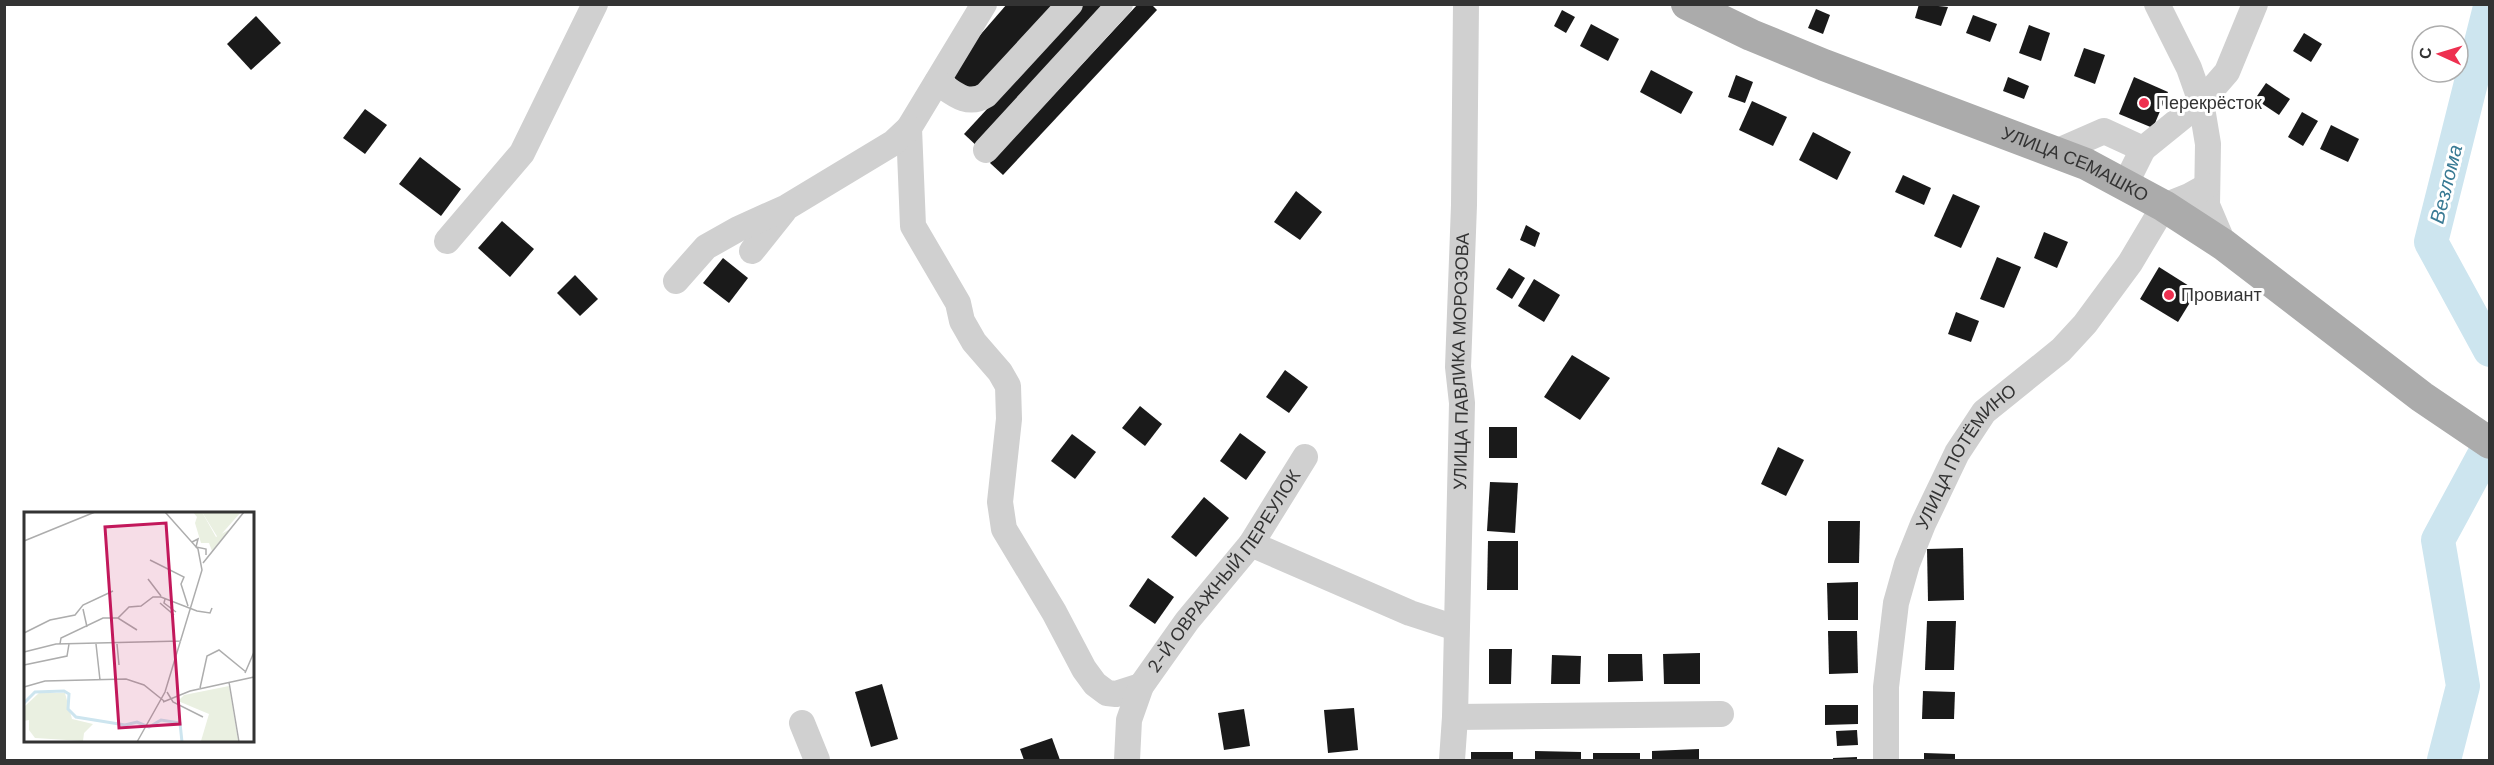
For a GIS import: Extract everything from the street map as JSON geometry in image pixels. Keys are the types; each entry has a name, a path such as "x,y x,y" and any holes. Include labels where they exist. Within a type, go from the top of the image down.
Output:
{"main road":[{"name":"УЛИЦА СЕМАШКО","path":"1687,4 1751,35 1824,65 2086,164 2164,206 2224,245 2422,397 2490,443"}],"street":[{"path":"447,241 522,153 595,4"},
{"path":"676,281 706,246 787,207 893,143 909,128 984,4"},
{"path":"937,82 962,99 979,99 986,95 1070,4"},
{"path":"987,150 1120,4"},
{"name":"УЛИЦА ПАВЛИКА МОРОЗОВА","path":"1452,760 1462,404 1458,367 1464,205 1466,4"},
{"path":"2157,4 2189,68 2200,102 2208,144 2207,205 2224,245"},
{"path":"2125,185 2143,149 2200,102 2227,72 2255,4"},
{"path":"909,128 913,226 958,303 962,321 974,342 1000,372 1008,386 1009,420 1000,502 1004,529 1084,669 1095,684 1119,703 1129,720"},
{"path":"2056,152 2104,132 2143,149"},
{"path":"2164,206 2207,186"},
{"name":"УЛИЦА ПОТЁМИНО","path":"1886,760 1886,687 1896,603 1907,564 1923,524 1957,453 1984,412 2061,350 2085,324 2130,263 2164,206"},
{"path":"752,251 787,207"},
{"name":"2-Й ОВРАЖНЫЙ ПЕРЕУЛОК","path":"1127,760 1129,720 1141,686 1187,621 1251,544 1305,457"},
{"path":"1251,544 1410,613 1456,628"},
{"path":"1107,693 1126,693 1141,686"},
{"path":"1455,717 1721,714"},
{"path":"802,723 817,760"}],"building":[{"path":"1007,4 1061,4 975,97 948,72"},
{"path":"1084,4 1112,4 979,148 964,134"},
{"path":"1138,4 1151,4 1157,10 1003,175 990,163"},
{"path":"1919,4 1948,7 1941,26 1915,18"},
{"path":"1816,9 1830,15 1823,34 1808,28"},
{"path":"1562,10 1575,17 1566,33 1554,26"},
{"path":"1973,15 1997,24 1990,42 1966,33"},
{"path":"256,16 281,43 251,70 227,44"},
{"path":"1591,24 1619,39 1608,61 1580,46"},
{"path":"2029,25 2050,33 2041,61 2019,53"},
{"path":"2304,33 2322,44 2311,62 2293,51"},
{"path":"2084,48 2105,55 2095,84 2074,76"},
{"path":"1651,70 1693,92 1681,114 1640,92"},
{"path":"1736,75 1753,82 1745,103 1728,97"},
{"path":"2008,77 2029,86 2024,99 2003,91"},
{"name":"Перекрёсток","path":"2134,77 2168,92 2153,128 2119,114"},
{"path":"2266,83 2290,99 2279,115 2255,99"},
{"path":"1752,101 1787,117 1773,146 1739,130"},
{"path":"365,109 387,125 365,154 343,138"},
{"path":"2302,112 2318,121 2303,146 2288,137"},
{"path":"2331,125 2359,139 2348,162 2320,149"},
{"path":"1813,132 1851,152 1837,180 1799,160"},
{"path":"420,157 461,189 441,216 399,184"},
{"path":"1903,175 1931,188 1924,205 1895,192"},
{"path":"1296,191 1322,212 1300,240 1274,222"},
{"path":"1953,194 1980,206 1961,248 1934,236"},
{"path":"502,221 534,249 510,277 478,248"},
{"path":"1526,225 1540,233 1535,247 1520,240"},
{"path":"2044,232 2068,242 2057,268 2034,258"},
{"path":"1997,257 2021,267 2004,308 1980,299"},
{"path":"723,258 748,278 729,303 703,283"},
{"name":"Провиант","path":"2159,267 2197,291 2178,322 2140,299"},
{"path":"1509,268 1525,278 1512,299 1496,289"},
{"path":"575,275 598,299 580,316 557,293"},
{"path":"1534,279 1560,295 1544,322 1518,306"},
{"path":"1956,312 1979,321 1971,342 1948,334"},
{"path":"1572,355 1610,378 1580,420 1544,397"},
{"path":"1285,370 1308,387 1289,413 1266,397"},
{"path":"1140,406 1162,424 1145,446 1122,428"},
{"path":"1489,427 1517,427 1517,458 1489,458"},
{"path":"1240,433 1266,452 1246,480 1220,461"},
{"path":"1072,434 1096,452 1075,479 1051,461"},
{"path":"1778,447 1804,460 1786,496 1761,484"},
{"path":"1490,482 1518,483 1515,533 1487,531"},
{"path":"1204,497 1229,518 1196,557 1171,537"},
{"path":"1828,521 1860,521 1859,563 1828,563"},
{"path":"1488,541 1518,541 1518,590 1487,590"},
{"path":"1963,548 1964,600 1928,601 1927,549"},
{"path":"1148,578 1174,597 1155,624 1129,606"},
{"path":"1858,582 1858,620 1828,620 1827,583"},
{"path":"1927,621 1956,621 1954,670 1925,670"},
{"path":"1828,631 1857,631 1858,673 1829,674"},
{"path":"1489,649 1512,649 1511,684 1489,684"},
{"path":"1700,653 1700,684 1664,684 1663,654"},
{"path":"1608,654 1642,654 1643,681 1608,682"},
{"path":"1552,655 1581,656 1580,684 1551,684"},
{"path":"882,684 898,739 871,747 855,692"},
{"path":"1923,691 1955,692 1954,719 1922,719"},
{"path":"1825,705 1858,705 1858,724 1825,725"},
{"path":"1354,708 1358,750 1328,753 1324,710"},
{"path":"1244,709 1250,746 1224,750 1218,713"},
{"path":"1857,730 1858,745 1837,746 1836,731"},
{"path":"1052,738 1060,760 1024,760 1020,749"},
{"path":"1699,749 1699,760 1652,760 1652,751"},
{"path":"1535,751 1581,752 1581,760 1535,760"},
{"path":"1471,752 1513,752 1513,760 1471,760"},
{"path":"1593,753 1640,753 1640,760 1593,760"},
{"path":"1924,753 1955,754 1955,760 1924,760"},
{"path":"1857,757 1857,760 1833,760 1833,758"}],"waterway":[{"name":"Везлома","path":"2490,7 2431,242 2490,350"},
{"name":"Везлома","path":"2444,760 2463,686 2438,540 2490,444"}],"place":[{"name":"Перекрёсток","path":"2144,103"},
{"name":"Провиант","path":"2169,295"}]}
